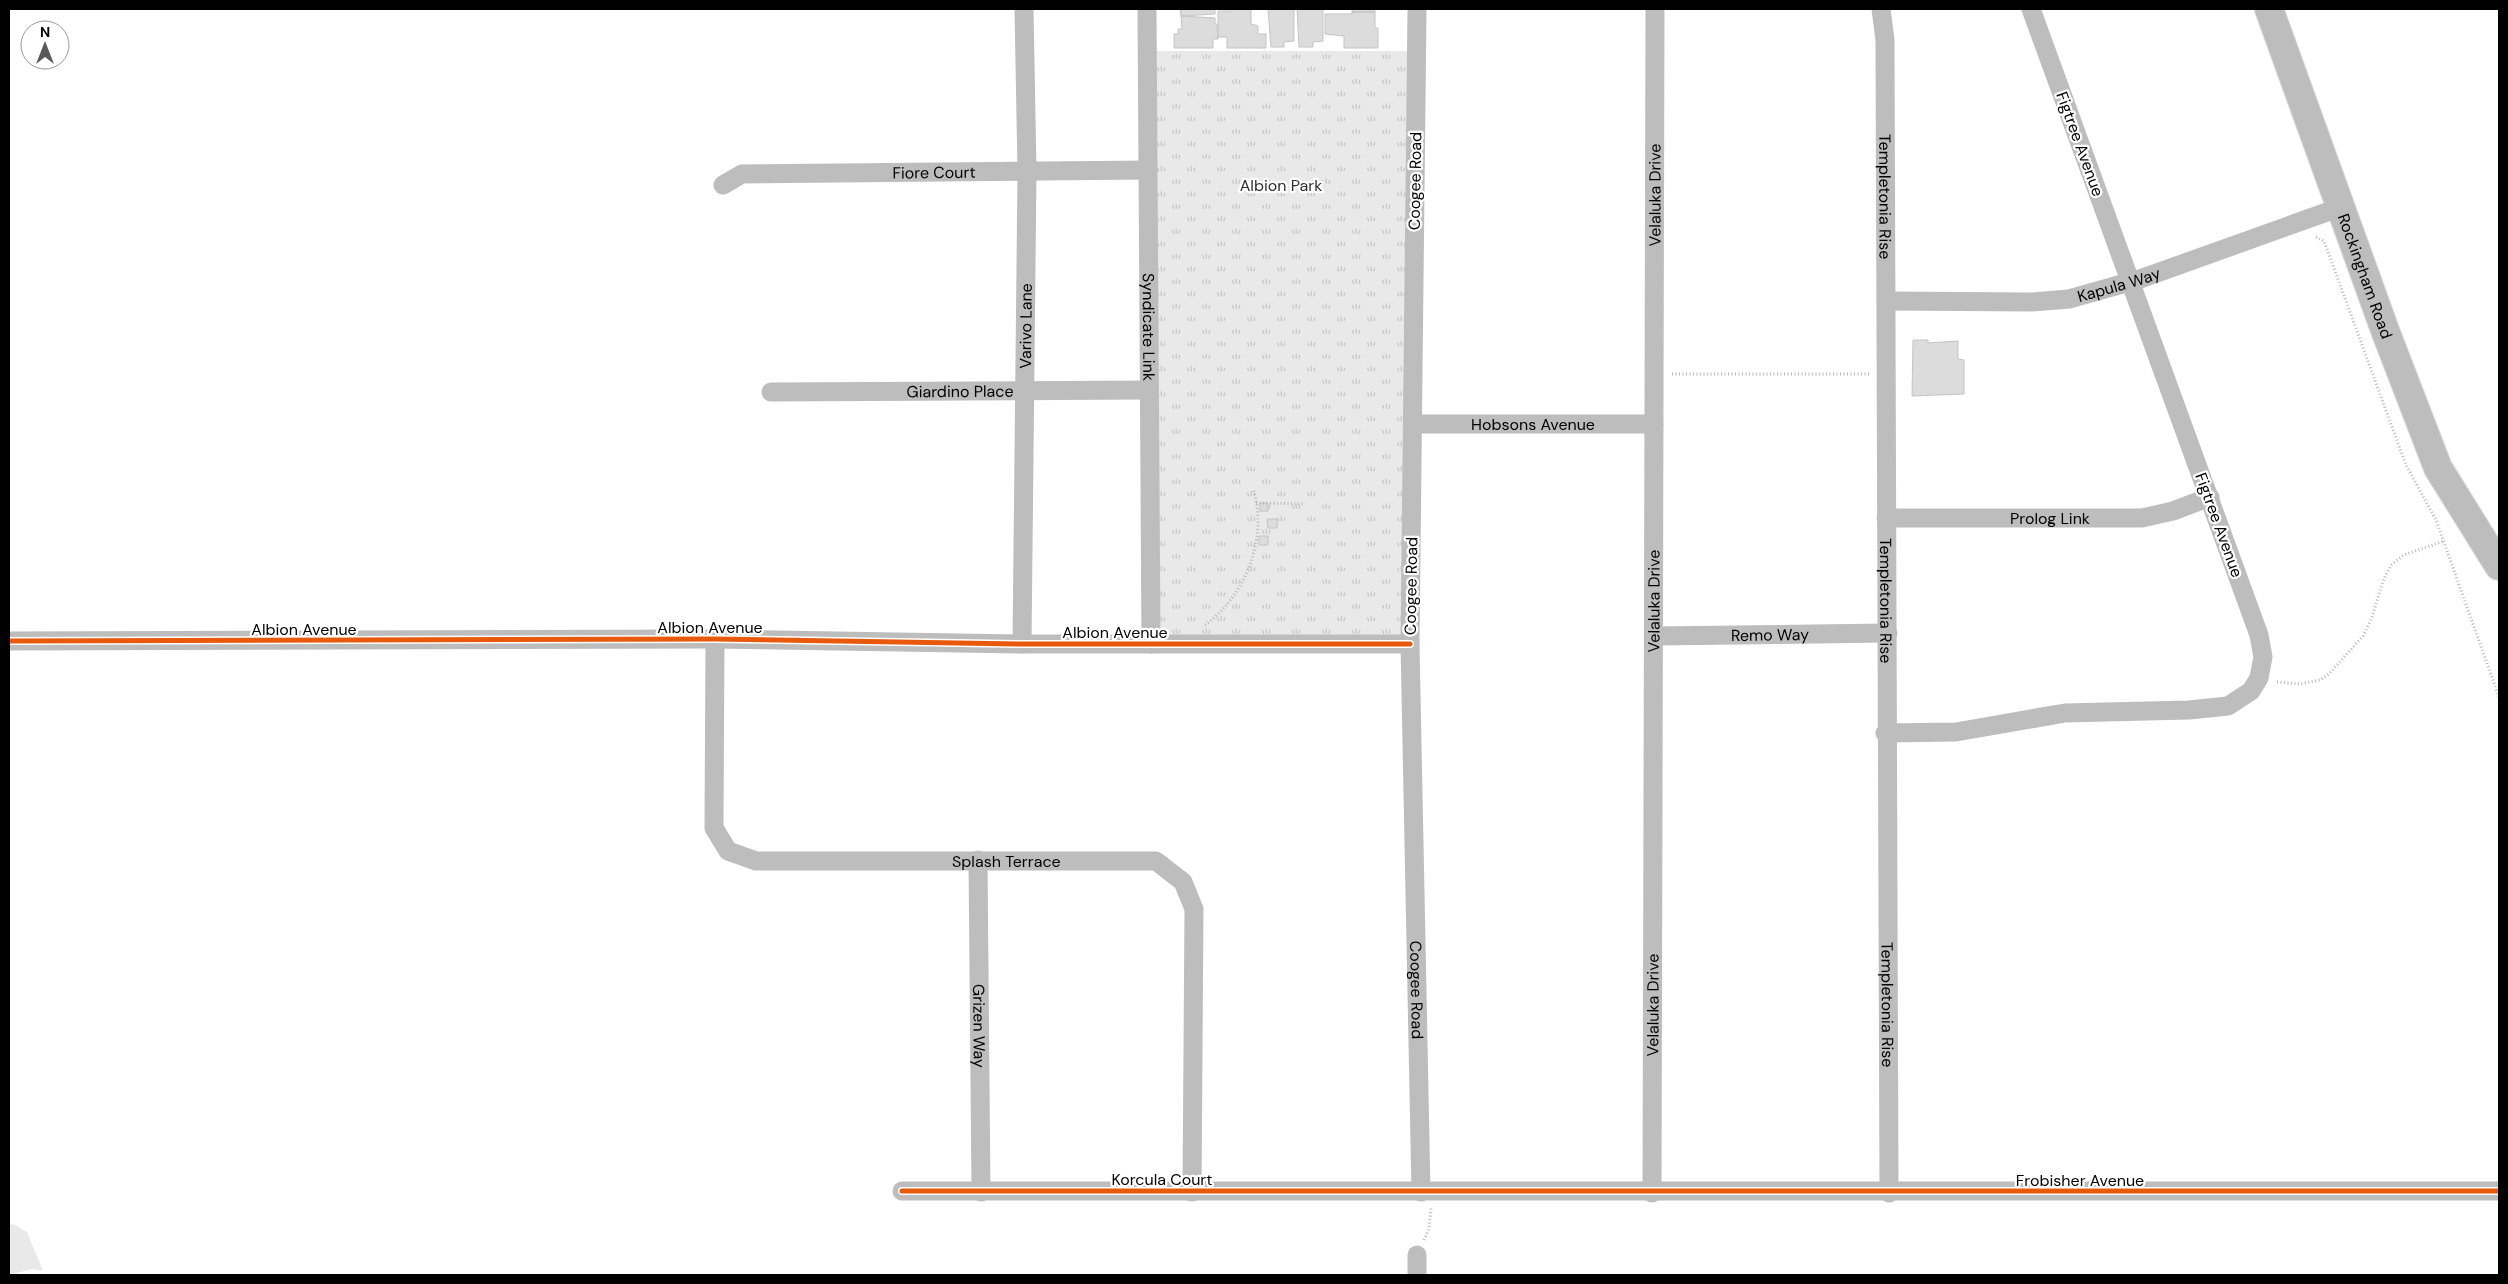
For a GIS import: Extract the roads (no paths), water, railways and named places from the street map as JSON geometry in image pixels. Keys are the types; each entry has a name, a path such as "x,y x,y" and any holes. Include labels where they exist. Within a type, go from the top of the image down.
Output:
{"main road":[{"name":"Rockingham Road","path":"2269,9 2438,468 2467,516 2490,540 2499,566"}],"street":[{"name":"Varivo Lane","path":"1022,644 1027,171 1024,9"},
{"name":"Syndicate Link","path":"1147,9 1151,644"},
{"name":"Coogee Road","path":"1417,9 1410,644 1426,1192"},
{"name":"Velaluka Drive","path":"1652,1192 1655,9"},
{"name":"Templetonia Rise","path":"1881,9 1885,40 1888,633 1885,733 1889,1193"},
{"name":"Figtree Avenue","path":"1885,733 1956,732 2065,713 2228,706 2251,691 2263,667 2262,646 2210,498 2031,9"},
{"name":"Fiore Court","path":"723,185 742,174 1148,170"},
{"name":"Kapula Way","path":"1886,301 2051,301 2084,295 2130,282 2341,207"},
{"name":"Giardino Place","path":"771,392 1149,390"},
{"name":"Hobsons Avenue","path":"1413,424 1654,424"},
{"name":"Prolog Link","path":"1886,518 2142,518 2173,511 2210,498"},
{"name":"Remo Way","path":"1654,636 1888,633"},
{"name":"Albion Avenue","path":"9,641 715,639 1022,644 1410,644"},
{"name":"Splash Terrace","path":"715,639 714,828 728,851 756,861 1156,861 1183,882 1194,909 1192,1192"},
{"name":"Grizen Way","path":"978,860 981,1192"},
{"name":"Korcula Court","path":"902,1191 1426,1192"},
{"name":"Frobisher Avenue","path":"1426,1192 2499,1191"},
{"path":"1417,1255 1417,1275"}],"park label":[{"name":"Albion Park","path":"1281,185"}]}
